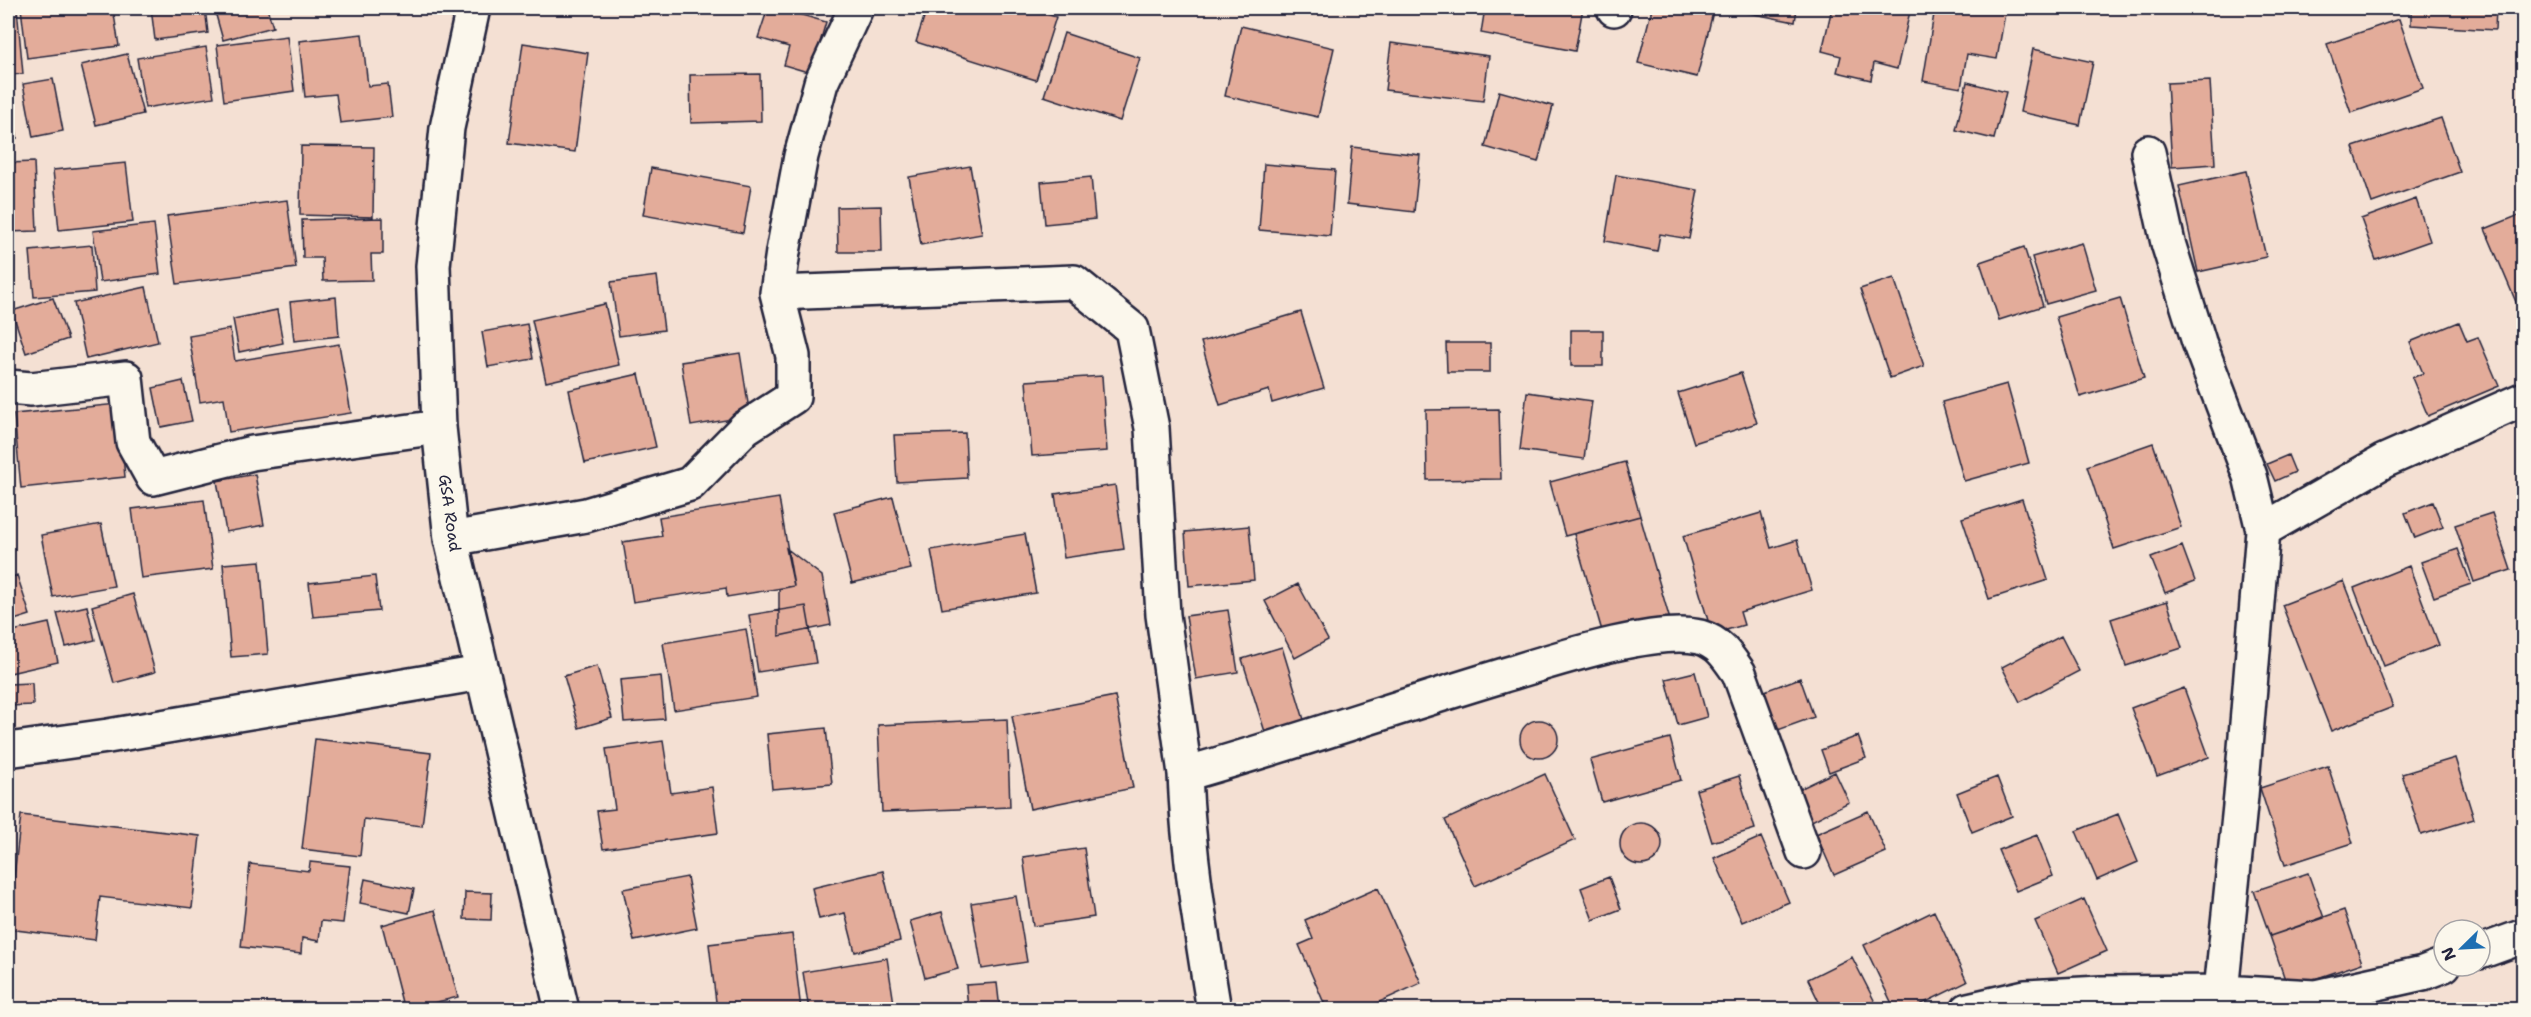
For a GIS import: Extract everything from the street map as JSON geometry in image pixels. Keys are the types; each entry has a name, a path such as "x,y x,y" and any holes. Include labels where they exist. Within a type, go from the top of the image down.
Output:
{"street":[{"name":"GSA Road","path":"473,8 447,128 433,266 439,427 451,539 562,1010"},
{"path":"451,539 586,515 690,484 745,429 793,397 793,357 777,293 801,156 815,104 821,83 856,8"},
{"path":"2148,152 2168,243 2199,342 2250,476 2263,530 2241,796 2219,1001"},
{"path":"777,293 1074,282 1132,329 1152,428 1163,615 1185,774 1187,827 1194,891 1214,1010"},
{"path":"8,387 31,388 126,378 133,442 153,478 252,453 439,427"},
{"path":"2263,530 2384,461 2523,399"},
{"path":"1185,774 1260,753 1356,720 1556,660 1645,638 1673,634 1701,638 1723,649 1739,673 1804,852"},
{"path":"8,750 108,736 482,673"},
{"path":"2492,948 2523,936"},
{"path":"1968,1010 2025,997 2101,993 2219,1001 2315,997 2432,970"}],"building":[{"path":"8,8 17,8 23,74 8,75"},
{"path":"21,8 113,8 119,46 27,58"},
{"path":"151,8 205,8 208,33 155,40"},
{"path":"214,8 267,8 273,27 223,40"},
{"path":"768,8 778,8 826,22 811,73 784,65 789,47 758,38"},
{"path":"927,8 1026,8 1056,17 1036,80 916,42"},
{"path":"1411,8 1450,8 1449,15"},
{"path":"1485,8 1583,8 1575,51 1481,33"},
{"path":"1652,8 1714,8 1697,77 1638,63"},
{"path":"1724,8 1797,8 1795,22"},
{"path":"1832,8 1895,8 1910,11 1897,69 1874,63 1871,80 1837,72 1841,56 1822,51"},
{"path":"1935,8 2006,8 1997,59 1967,54 1961,88 1923,81"},
{"path":"2411,8 2496,8 2495,30 2411,25"},
{"path":"2399,19 2423,88 2351,113 2327,44"},
{"path":"1241,26 1334,48 1318,117 1225,96"},
{"path":"1064,33 1140,58 1120,121 1044,96"},
{"path":"362,34 368,86 388,84 392,117 340,123 336,94 305,97 299,41"},
{"path":"287,36 294,91 224,101 217,45"},
{"path":"523,43 588,53 575,152 509,143"},
{"path":"1391,43 1489,56 1483,101 1385,90"},
{"path":"206,47 214,97 145,108 137,58"},
{"path":"2033,49 2093,62 2080,125 2020,112"},
{"path":"127,54 143,114 96,125 81,65"},
{"path":"760,74 761,121 691,123 690,75"},
{"path":"53,79 63,131 33,137 23,84"},
{"path":"2210,81 2215,164 2172,167 2167,83"},
{"path":"1967,82 2006,92 1994,139 1956,130"},
{"path":"1499,91 1553,106 1538,162 1485,147"},
{"path":"13,93 17,138 8,139 8,94"},
{"path":"2441,118 2460,172 2372,203 2353,147"},
{"path":"301,146 374,147 373,217 300,215"},
{"path":"1352,147 1420,155 1414,212 1347,204"},
{"path":"34,162 37,231 8,232 8,163"},
{"path":"126,163 133,222 59,230 53,170"},
{"path":"1264,164 1335,170 1330,236 1259,230"},
{"path":"970,166 982,234 921,245 909,177"},
{"path":"651,168 751,186 743,233 643,215"},
{"path":"2246,171 2266,257 2198,272 2179,186"},
{"path":"1616,175 1698,190 1689,239 1660,234 1657,251 1605,241"},
{"path":"1091,177 1095,219 1045,224 1041,182"},
{"path":"2416,199 2430,241 2376,260 2361,219"},
{"path":"287,200 296,268 177,284 167,216"},
{"path":"881,206 882,252 838,252 837,207"},
{"path":"2524,213 2524,307 2519,309 2485,229"},
{"path":"383,218 383,254 371,254 372,280 323,281 322,258 303,258 302,220"},
{"path":"154,224 160,274 100,282 93,231"},
{"path":"2082,243 2096,290 2046,304 2032,257"},
{"path":"92,245 95,292 34,297 30,251"},
{"path":"2024,247 2043,306 1999,320 1980,262"},
{"path":"657,276 664,330 619,336 611,282"},
{"path":"1894,278 1924,366 1890,378 1860,289"},
{"path":"146,287 158,342 86,359 74,303"},
{"path":"336,297 339,336 294,341 290,302"},
{"path":"53,298 68,339 26,353 12,311"},
{"path":"2120,298 2144,378 2080,397 2056,317"},
{"path":"605,304 619,365 546,382 532,320"},
{"path":"277,310 283,343 239,352 233,319"},
{"path":"1301,312 1324,388 1272,403 1269,390 1220,405 1201,342"},
{"path":"2459,322 2467,341 2478,337 2499,386 2428,416 2412,378 2423,373 2410,342"},
{"path":"527,324 533,359 488,367 482,332"},
{"path":"230,329 235,361 339,344 351,413 229,432 224,398 200,402 189,336"},
{"path":"1571,330 1603,330 1603,366 1571,366"},
{"path":"1446,343 1490,343 1490,372 1447,372"},
{"path":"740,353 750,416 691,426 681,362"},
{"path":"1741,373 1757,423 1694,443 1678,393"},
{"path":"639,374 656,447 585,463 569,390"},
{"path":"1102,376 1107,451 1032,456 1026,381"},
{"path":"183,381 192,421 161,427 153,388"},
{"path":"2007,384 2029,463 1964,481 1942,402"},
{"path":"1527,392 1592,401 1584,459 1520,450"},
{"path":"118,404 125,477 21,488 14,414"},
{"path":"1499,409 1501,479 1427,480 1426,410"},
{"path":"965,433 967,478 897,482 894,435"},
{"path":"2153,443 2181,527 2114,549 2087,466"},
{"path":"2288,455 2295,472 2275,481 2267,464"},
{"path":"1625,462 1640,516 1565,536 1550,482"},
{"path":"255,474 264,525 226,532 217,481"},
{"path":"1115,485 1124,549 1064,558 1055,494"},
{"path":"893,497 911,569 852,583 834,512"},
{"path":"779,498 794,586 727,597 726,588 633,602 623,542 662,536 659,517"},
{"path":"2022,499 2048,580 1989,599 1962,518"},
{"path":"204,500 213,569 141,578 132,509"},
{"path":"2433,502 2443,527 2415,538 2405,513"},
{"path":"1761,513 1771,548 1797,540 1812,590 1740,612 1744,625 1712,634 1683,536"},
{"path":"2492,513 2511,570 2474,582 2455,525"},
{"path":"1640,516 1670,620 1604,638 1574,534"},
{"path":"101,524 114,586 53,597 41,535"},
{"path":"1249,526 1254,580 1189,586 1185,532"},
{"path":"1025,534 1036,593 942,609 931,550"},
{"path":"2182,546 2195,581 2165,593 2151,558"},
{"path":"786,548 822,576 831,625 779,636 779,589 794,586"},
{"path":"2458,549 2471,584 2434,597 2421,562"},
{"path":"260,561 268,654 231,657 223,564"},
{"path":"2409,566 2439,645 2384,666 2354,588"},
{"path":"17,575 30,615 8,622 8,579"},
{"path":"375,576 379,611 313,617 309,583"},
{"path":"2344,581 2393,707 2331,731 2282,605"},
{"path":"1298,584 1328,640 1295,658 1265,601"},
{"path":"133,594 155,672 114,683 92,606"},
{"path":"2167,601 2182,648 2126,666 2111,619"},
{"path":"87,606 95,640 66,647 57,613"},
{"path":"806,606 816,663 758,672 749,615"},
{"path":"1228,610 1238,672 1196,679 1186,616"},
{"path":"49,623 58,662 10,673 8,632"},
{"path":"746,629 757,697 674,710 663,643"},
{"path":"2061,636 2079,671 2020,702 2002,667"},
{"path":"1282,647 1305,723 1266,735 1242,659"},
{"path":"597,666 612,718 579,728 564,676"},
{"path":"1695,672 1707,717 1678,725 1666,679"},
{"path":"661,676 665,719 624,722 620,680"},
{"path":"1800,678 1814,717 1764,735 1751,696"},
{"path":"32,683 33,705 8,706 8,684"},
{"path":"2184,688 2209,757 2157,776 2131,708"},
{"path":"1115,696 1133,788 1030,809 1012,716"},
{"path":"1007,719 1010,807 882,812 878,725"},
{"path":"1539,720 1552,726 1558,739 1552,752 1539,758 1526,752 1520,739 1526,726"},
{"path":"826,728 832,784 772,789 767,734"},
{"path":"1858,736 1866,758 1829,772 1821,750"},
{"path":"1670,738 1681,780 1602,802 1590,760"},
{"path":"315,739 431,753 422,826 364,819 360,856 302,849"},
{"path":"663,741 671,793 712,787 718,833 603,849 597,811 615,809 606,749"},
{"path":"2455,758 2474,819 2421,835 2402,774"},
{"path":"2328,766 2353,843 2285,865 2260,788"},
{"path":"1835,772 1849,802 1800,827 1785,796"},
{"path":"1545,774 1575,840 1475,886 1445,820"},
{"path":"1739,776 1755,829 1712,842 1696,790"},
{"path":"1997,777 2012,816 1972,832 1957,793"},
{"path":"1868,811 1886,852 1834,875 1816,834"},
{"path":"2118,814 2138,862 2097,880 2076,831"},
{"path":"21,815 200,836 192,908 100,897 95,940 8,929"},
{"path":"1641,823 1656,829 1662,844 1656,859 1641,865 1626,859 1620,844 1626,829"},
{"path":"2037,835 2053,876 2016,891 1998,850"},
{"path":"1761,837 1789,902 1742,922 1714,858"},
{"path":"1084,848 1094,917 1033,926 1023,857"},
{"path":"310,862 350,866 343,923 321,921 319,941 302,938 301,954 241,947 250,864 309,871"},
{"path":"883,871 900,941 855,952 845,913 819,919 812,888"},
{"path":"2308,873 2324,918 2270,936 2254,891"},
{"path":"687,877 697,928 634,941 623,889"},
{"path":"1609,877 1621,909 1593,920 1581,888"},
{"path":"365,879 414,889 409,913 360,903"},
{"path":"1378,888 1421,983 1362,1010 1327,1010 1299,945 1313,939 1305,920"},
{"path":"465,892 492,893 491,920 464,919"},
{"path":"1016,896 1027,962 982,969 971,903"},
{"path":"2084,899 2107,951 2058,973 2035,921"},
{"path":"435,910 458,997 404,1010 382,925"},
{"path":"2344,910 2362,963 2288,988 2270,936"},
{"path":"1934,911 1967,982 1910,1010 1895,1010 1864,945"},
{"path":"942,912 958,969 925,978 910,921"},
{"path":"792,934 801,1010 717,1010 709,944"},
{"path":"1852,957 1879,1010 1823,1010 1808,979"},
{"path":"887,958 895,1010 809,1010 803,972"},
{"path":"997,983 1000,1010 968,1010 966,985"}]}
